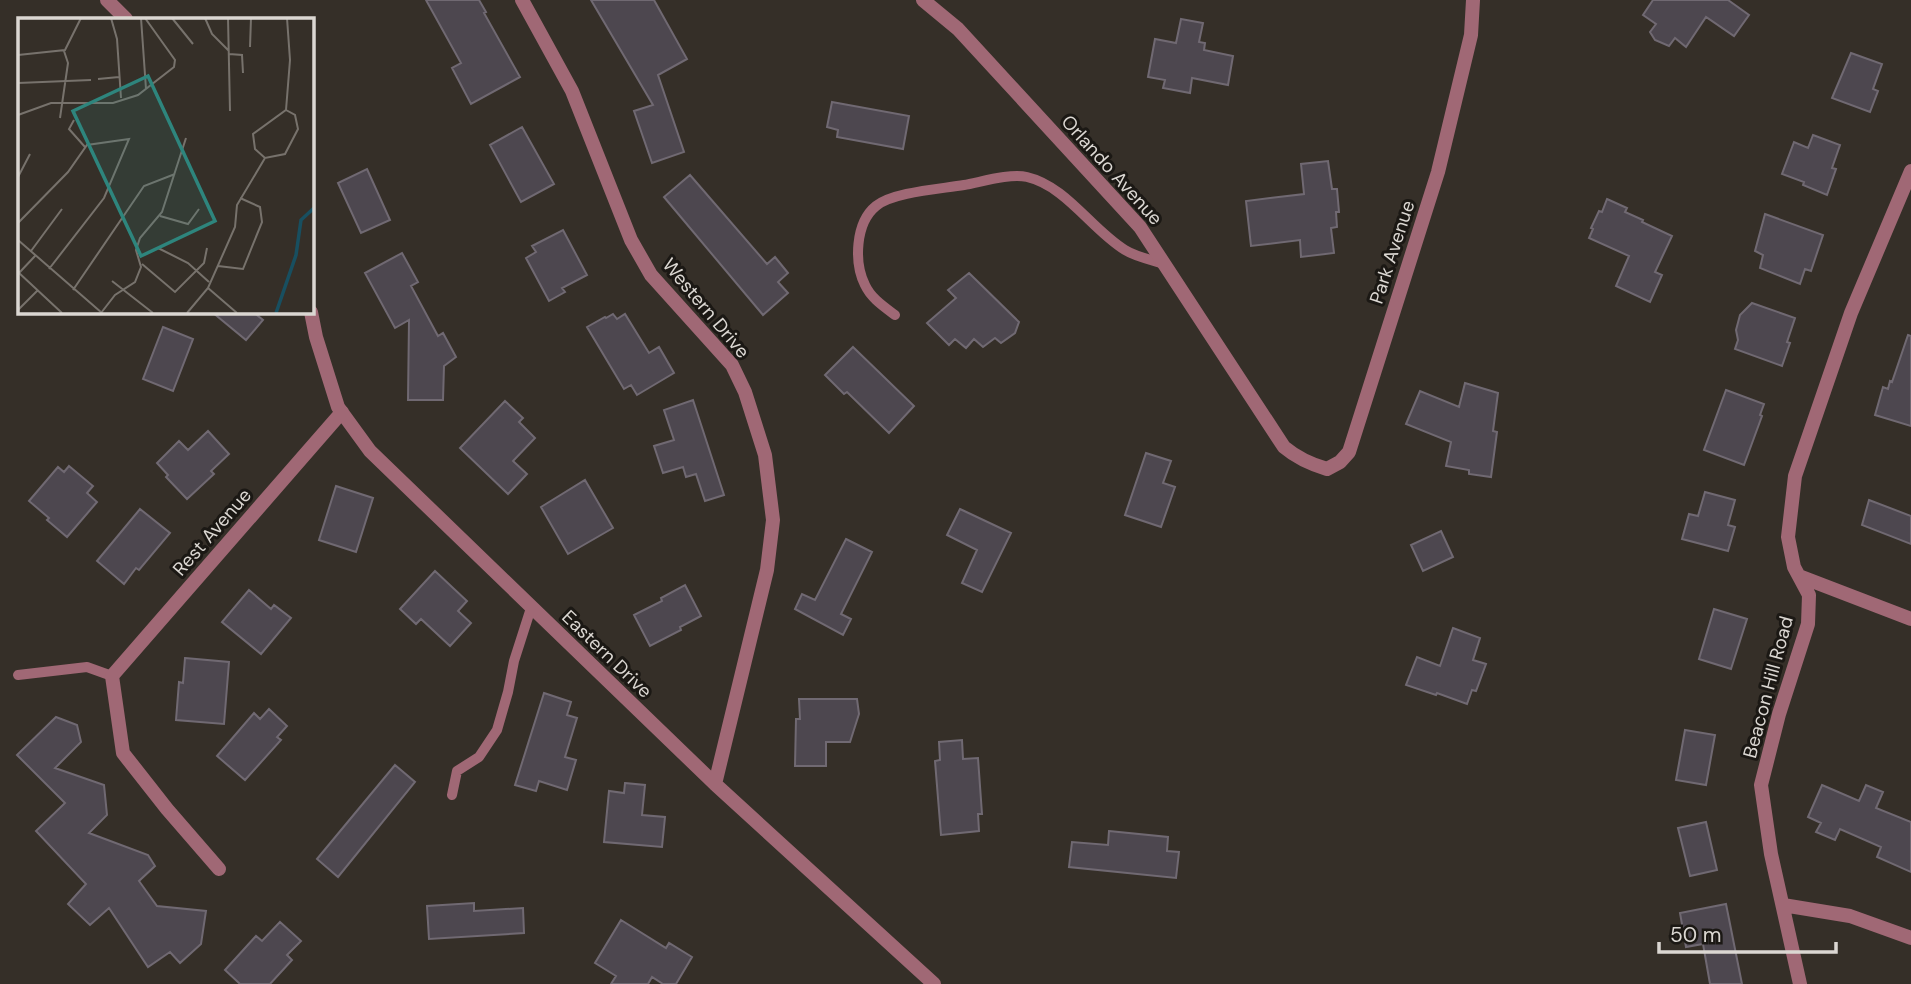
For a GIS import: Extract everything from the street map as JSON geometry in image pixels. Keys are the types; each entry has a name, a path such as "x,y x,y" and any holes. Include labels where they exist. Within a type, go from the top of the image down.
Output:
{"street":[{"path":"107,0 125,18"},
{"name":"Western Drive","path":"522,0 572,92 631,240 651,275 732,365 745,392 765,455 773,520 767,570 715,784"},
{"name":"Orlando Avenue","path":"923,0 958,29 1140,227 1284,447 1295,456"},
{"name":"Park Avenue","path":"1295,456 1311,465 1327,469 1340,462 1349,452 1438,172 1471,35 1473,0"},
{"name":"Beacon Hill Road","path":"1800,984 1771,854 1761,785 1779,714 1808,624 1809,595 1794,567 1788,537 1795,476 1852,313 1911,171"},
{"name":"Eastern Drive","path":"311,313 338,407 370,451 715,784 934,984"},
{"name":"Rest Avenue","path":"112,676 342,412"},
{"path":"1799,576 1911,620"},
{"path":"112,676 123,752 167,809 219,869"},
{"path":"1783,905 1850,916 1911,938"}],"lane":[{"path":"895,315 876,301 865,287 859,270 858,254 860,232 867,216 877,205 897,197 1004,178 1025,177 1044,184 1072,204 1126,251 1165,264"},
{"path":"452,795 457,771 479,757 497,730 514,661 531,608"},
{"path":"19,676 87,667 112,676"}],"building":[{"path":"426,0 479,0 520,77 471,104 452,68 461,63"},
{"path":"591,0 654,0 687,59 658,75 684,152 652,163 634,111 653,105"},
{"path":"1653,0 1728,0 1749,15 1734,36 1706,17 1686,47 1675,38 1669,46 1655,40 1650,32 1656,24 1643,15"},
{"path":"1181,19 1203,23 1199,42 1205,43 1204,50 1233,56 1228,85 1192,78 1190,93 1163,88 1165,80 1148,77 1155,39 1176,43"},
{"path":"1851,53 1882,64 1873,89 1878,91 1870,112 1832,98"},
{"path":"832,102 909,116 903,149 837,137 838,130 827,127"},
{"path":"522,127 554,184 521,202 490,145"},
{"path":"1813,135 1840,145 1832,168 1836,169 1827,195 1782,174 1794,142 1808,148"},
{"path":"1328,161 1332,189 1337,189 1339,212 1336,212 1337,227 1331,228 1334,253 1301,257 1300,240 1251,246 1246,201 1304,194 1301,164"},
{"path":"367,169 390,220 361,233 338,183"},
{"path":"690,175 767,264 775,257 788,273 778,282 788,293 763,315 664,197"},
{"path":"1607,199 1627,208 1625,212 1643,220 1642,222 1672,236 1655,272 1662,275 1650,302 1616,286 1629,256 1589,238 1593,229 1591,228"},
{"path":"1765,214 1823,235 1811,271 1805,269 1800,284 1760,268 1763,255 1755,251"},
{"path":"563,230 587,275 562,288 565,292 549,301 526,258 536,252 532,246"},
{"path":"402,253 418,282 411,286 438,336 443,333 456,357 444,366 443,400 408,400 409,320 395,328 365,273"},
{"path":"969,273 1019,322 1015,333 1001,343 995,338 983,347 974,339 966,348 955,339 949,345 927,323 956,298 948,290"},
{"path":"1752,303 1795,318 1782,366 1735,349 1740,315"},
{"path":"213,313 254,313 263,320 246,340"},
{"path":"613,314 617,319 625,314 649,353 659,347 674,373 637,395 631,385 624,389 587,327"},
{"path":"163,327 193,339 173,391 143,379"},
{"path":"1908,335 1911,336 1911,426 1875,415 1883,387 1888,389 1890,381 1892,382"},
{"path":"853,347 914,406 889,433 847,392 844,394 825,375"},
{"path":"1465,383 1498,393 1493,431 1497,432 1491,477 1469,474 1469,470 1446,466 1451,442 1406,424 1420,391 1459,407"},
{"path":"1726,390 1764,404 1744,465 1704,450"},
{"path":"693,400 724,495 705,501 696,474 686,477 683,467 663,473 654,446 674,440 664,410"},
{"path":"505,401 523,418 519,422 535,438 513,461 527,474 508,494 460,448"},
{"path":"208,431 229,454 211,471 214,474 187,499 157,463 179,441 188,450"},
{"path":"1146,453 1171,461 1163,483 1175,487 1161,527 1125,515"},
{"path":"69,466 93,486 87,493 97,502 67,537 29,501 58,467 64,472"},
{"path":"585,480 613,528 568,554 541,507"},
{"path":"336,486 373,498 356,552 319,540"},
{"path":"1705,492 1735,500 1728,525 1735,527 1728,551 1682,539 1689,514 1698,516"},
{"path":"1869,500 1911,516 1911,544 1862,525"},
{"path":"140,509 170,533 124,584 97,561"},
{"path":"960,509 1011,533 982,592 962,583 977,550 947,535"},
{"path":"1441,531 1453,557 1423,571 1411,545"},
{"path":"846,539 872,552 841,614 851,619 843,635 795,609 802,594 815,600"},
{"path":"435,571 467,601 458,611 471,623 450,646 421,619 416,624 400,609"},
{"path":"685,585 701,616 650,646 634,615 662,601 661,598"},
{"path":"249,590 271,609 274,605 291,618 261,654 222,622"},
{"path":"1714,609 1747,619 1731,669 1699,659"},
{"path":"1453,628 1480,638 1473,660 1486,664 1476,691 1472,690 1467,704 1406,685 1417,657 1440,666"},
{"path":"185,658 229,662 224,724 176,720 179,682 183,683"},
{"path":"544,693 571,702 567,715 577,718 565,757 576,760 567,790 539,781 536,791 515,785"},
{"path":"799,699 857,699 859,714 850,742 826,742 826,766 795,766 796,719 800,719"},
{"path":"269,709 287,726 277,737 281,740 245,780 217,756 254,713 260,719"},
{"path":"56,717 77,725 81,742 55,768 104,785 107,815 89,833 148,855 155,866 139,881 157,906 206,911 201,944 180,963 170,952 148,967 109,908 90,925 68,904 86,884 36,831 65,803 17,755"},
{"path":"1685,730 1715,735 1706,785 1676,780"},
{"path":"962,740 963,759 978,758 982,814 978,814 979,831 941,835 935,761 940,760 939,742"},
{"path":"395,765 415,782 338,877 317,859"},
{"path":"625,783 645,785 642,815 665,817 662,847 604,842 609,791 624,793"},
{"path":"1822,785 1859,801 1866,785 1883,792 1876,808 1911,822 1911,872 1877,857 1881,847 1840,829 1835,840 1816,832 1821,823 1808,817"},
{"path":"1706,822 1717,870 1690,876 1678,828"},
{"path":"1109,831 1168,837 1167,851 1179,852 1176,878 1069,867 1072,842 1108,845"},
{"path":"474,903 474,911 523,908 524,933 429,939 427,906"},
{"path":"1726,904 1742,984 1710,984 1703,944 1686,947 1680,913"},
{"path":"621,920 666,948 669,943 692,957 676,984 663,984 652,977 648,984 611,984 616,976 595,963"},
{"path":"280,922 301,941 287,955 292,960 270,984 240,984 225,970 256,936 262,941"}]}
